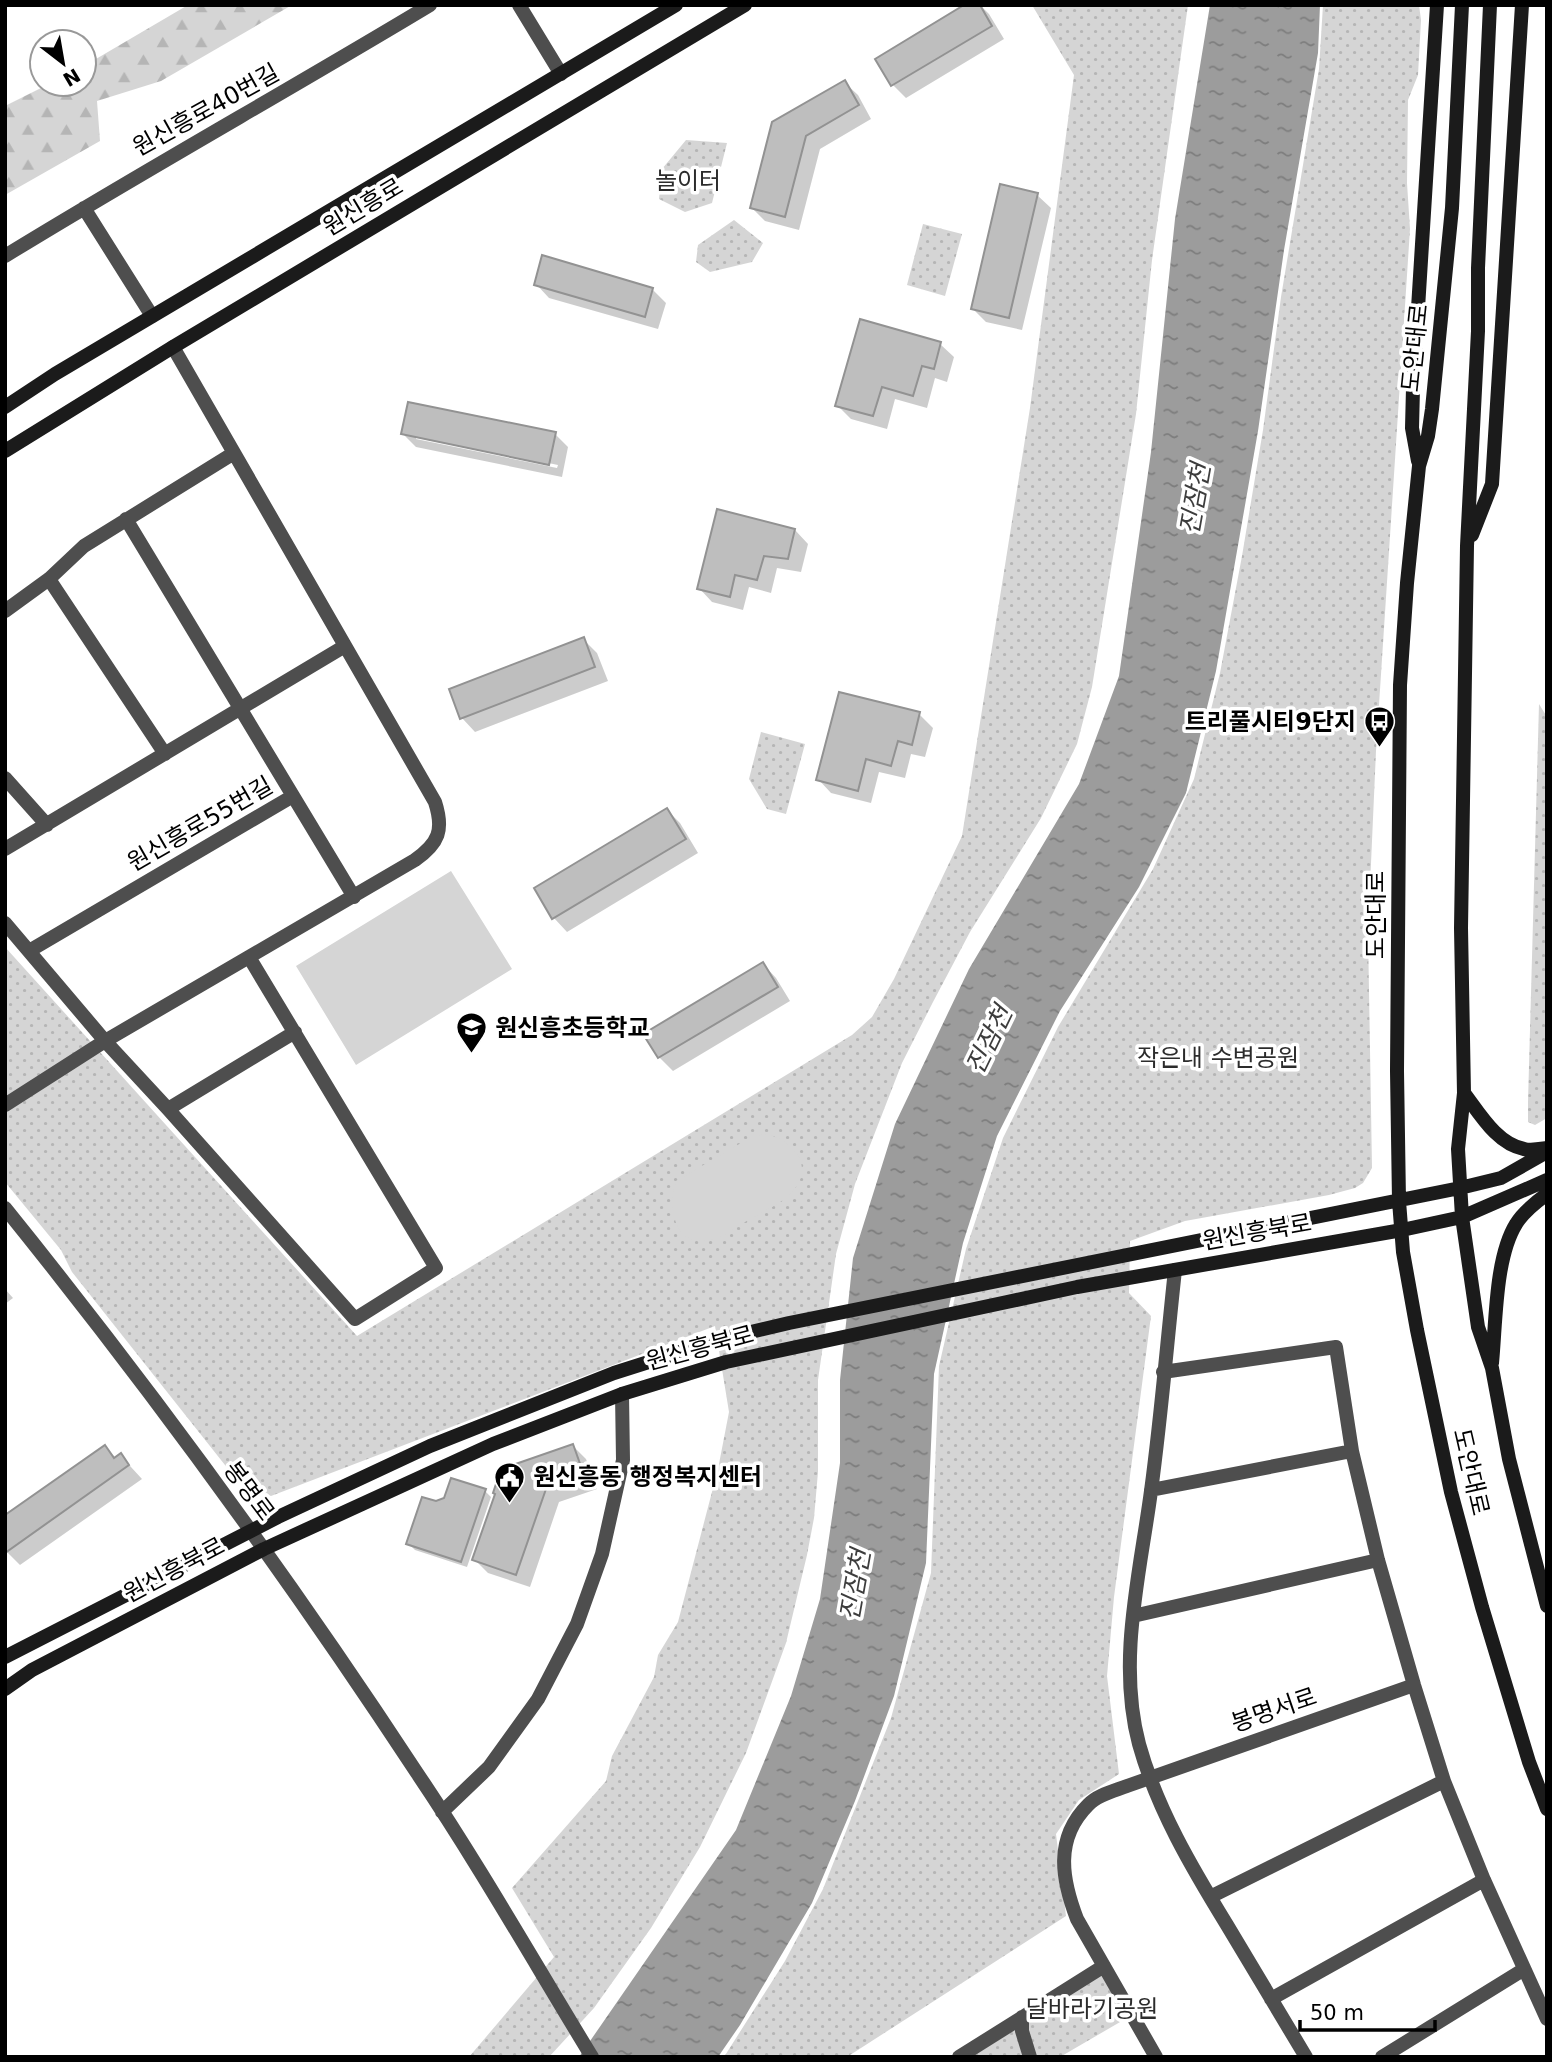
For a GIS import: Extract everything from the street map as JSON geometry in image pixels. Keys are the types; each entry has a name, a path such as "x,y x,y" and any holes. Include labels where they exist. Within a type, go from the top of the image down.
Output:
{"street":[{"name":"원신흥로40번길","path":"5,256 125,182 279,96 430,5"},
{"path":"519,5 561,74"},
{"name":"원신흥로","path":"5,407 55,374 676,5"},
{"name":"원신흥로","path":"5,451 173,347 745,5"},
{"path":"1419,466 1412,428 1413,388 1437,5"},
{"name":"도안대로","path":"1462,5 1452,208 1432,409 1428,436 1419,466 1399,685 1399,1201 1417,1330 1451,1492 1529,1762 1547,1809"},
{"name":"도안대로","path":"1490,5 1467,546 1461,928 1464,1093 1458,1149 1462,1217 1478,1326 1492,1368 1509,1459 1547,1606"},
{"path":"1467,546 1493,484 1522,5"},
{"path":"84,208 152,316"},
{"path":"5,1105 105,1041 354,897 432,848 439,832 440,817 435,802 173,347"},
{"path":"5,611 49,579 84,546 234,453"},
{"path":"126,519 293,796"},
{"path":"49,579 165,754"},
{"path":"5,849 345,646"},
{"path":"5,778 47,825"},
{"name":"원신흥로55번길","path":"29,951 293,796 354,897"},
{"path":"5,923 105,1041 355,1319 436,1269 249,957"},
{"path":"168,1109 295,1032"},
{"path":"1464,1093 1486,1123 1507,1142 1525,1150 1547,1151"},
{"name":"원신흥북로","path":"5,1657 252,1531 430,1446 614,1373 721,1339 789,1323 1460,1188 1501,1178 1547,1151"},
{"name":"원신흥북로","path":"5,1689 32,1671 264,1549 482,1449 622,1394 726,1362 1007,1302 1462,1217 1547,1180"},
{"path":"1492,1368 1500,1269 1505,1250 1516,1223 1547,1194"},
{"name":"봉명로","path":"5,1208 60,1276 252,1531 418,1773 592,2057"},
{"path":"1175,1270 1130,1650 1131,1694 1138,1742 1174,1835 1306,2057"},
{"path":"1163,1372 1336,1347 1352,1451 1378,1560 1444,1781 1484,1880 1547,2019"},
{"path":"442,1812 489,1767 538,1699 578,1624 602,1554 623,1460 622,1394"},
{"path":"1151,1490 1352,1451"},
{"path":"1133,1616 1378,1560"},
{"name":"봉명서로","path":"1156,2057 1077,1919 1069,1899 1063,1864 1079,1817 1089,1804 1104,1795 1414,1685"},
{"path":"1210,1897 1444,1781"},
{"path":"1271,1999 1484,1880"},
{"path":"959,2057 1104,1966"},
{"path":"1382,2057 1523,1970"},
{"path":"1022,2017 1022,2031 1030,2057"}],"green space":[{"path":"188,5 292,5 161,81 97,101 100,141 5,195 5,106 28,94 28,98 98,98 98,58"},
{"path":"1032,5 1188,5 1152,260 1136,414 1092,687 1077,744 1041,818 970,932 902,1063 855,1184 836,1254 818,1380 818,1472 807,1555 786,1643 746,1753 700,1847 651,1928 594,2008 549,2057 469,2057 554,1957 512,1888 606,1781 612,1756 654,1677 658,1655 678,1622 718,1469 729,1412 715,1326 271,1496 240,1484 72,1272 61,1250 5,1182 5,947 357,1336 852,1035 872,1017 894,979 962,836 1030,408 1074,75"},
{"name":"작은내 수변공원","path":"1323,5 1419,5 1421,20 1418,75 1408,100 1407,183 1410,229 1376,751 1368,931 1372,1168 1363,1183 1355,1188 1185,1221 1130,1241 1129,1293 1151,1316 1114,1597 1107,1676 1119,1774 1079,1800 1056,1834 1066,1916 847,2057 724,2057 785,1961 823,1889 891,1718 931,1573 939,1366 966,1249 1003,1138 1058,1027 1153,869 1194,779 1220,673 1263,430 1281,297 1319,69"},
{"name":"놀이터","path":"686,140 727,143 712,203 685,212 659,199 662,169"},
{"path":"734,220 763,243 752,262 710,272 696,262 698,245"},
{"path":"923,224 962,234 945,296 907,285"},
{"path":"1539,704 1547,717 1547,1118 1535,1125 1528,1122 1528,1102"},
{"path":"761,732 805,744 786,814 767,809 749,779"},
{"path":"451,871 512,969 356,1065 296,966"},
{"path":"767,1134 787,1144 800,1159 801,1177 796,1187 777,1204 719,1238 701,1241 683,1234 673,1209 676,1181 753,1136"},
{"name":"달바라기공원","path":"1102,1971 1127,2018 1060,2057 1036,2057 1026,2031 1028,2019"},
{"path":"1018,2024 1026,2057 965,2057"}],"water":[{"name":"진잠천","path":"1210,5 1320,5 1318,53 1284,250 1258,431 1216,671 1186,793 1139,887 1060,1011 997,1136 963,1243 934,1374 926,1563 894,1696 855,1801 812,1903 740,2025 718,2057 579,2057 736,1830 791,1696 820,1599 840,1463 840,1380 853,1258 895,1124 969,969 1079,784 1119,676 1151,452 1175,219"}],"building":[{"path":"964,5 980,5 992,26 891,86 875,59"},
{"path":"845,80 859,105 806,136 785,217 750,208 772,122"},
{"path":"1000,184 1038,193 1009,318 971,309"},
{"path":"542,255 653,288 645,317 534,285"},
{"path":"860,319 941,342 934,369 922,366 913,396 882,387 873,416 835,406"},
{"path":"408,402 556,432 549,465 401,434"},
{"path":"717,509 795,529 788,559 764,556 757,580 735,575 730,597 697,589"},
{"path":"584,637 595,667 460,719 449,689"},
{"path":"839,692 920,712 912,745 898,741 891,766 866,759 858,791 816,780"},
{"path":"667,808 686,839 552,919 534,888"},
{"path":"763,962 778,987 658,1058 643,1034"},
{"path":"573,1444 584,1475 546,1489 516,1575 472,1560 501,1469"},
{"path":"105,1445 114,1458 121,1453 129,1465 5,1553 5,1515"},
{"path":"451,1478 486,1489 461,1562 406,1544 422,1497 436,1501 444,1498"}],"place":[{"name":"트리풀시티9단지","path":"1379,749"},
{"name":"원신흥초등학교","path":"472,1055"},
{"name":"원신흥동 행정복지센터","path":"510,1504"}]}
